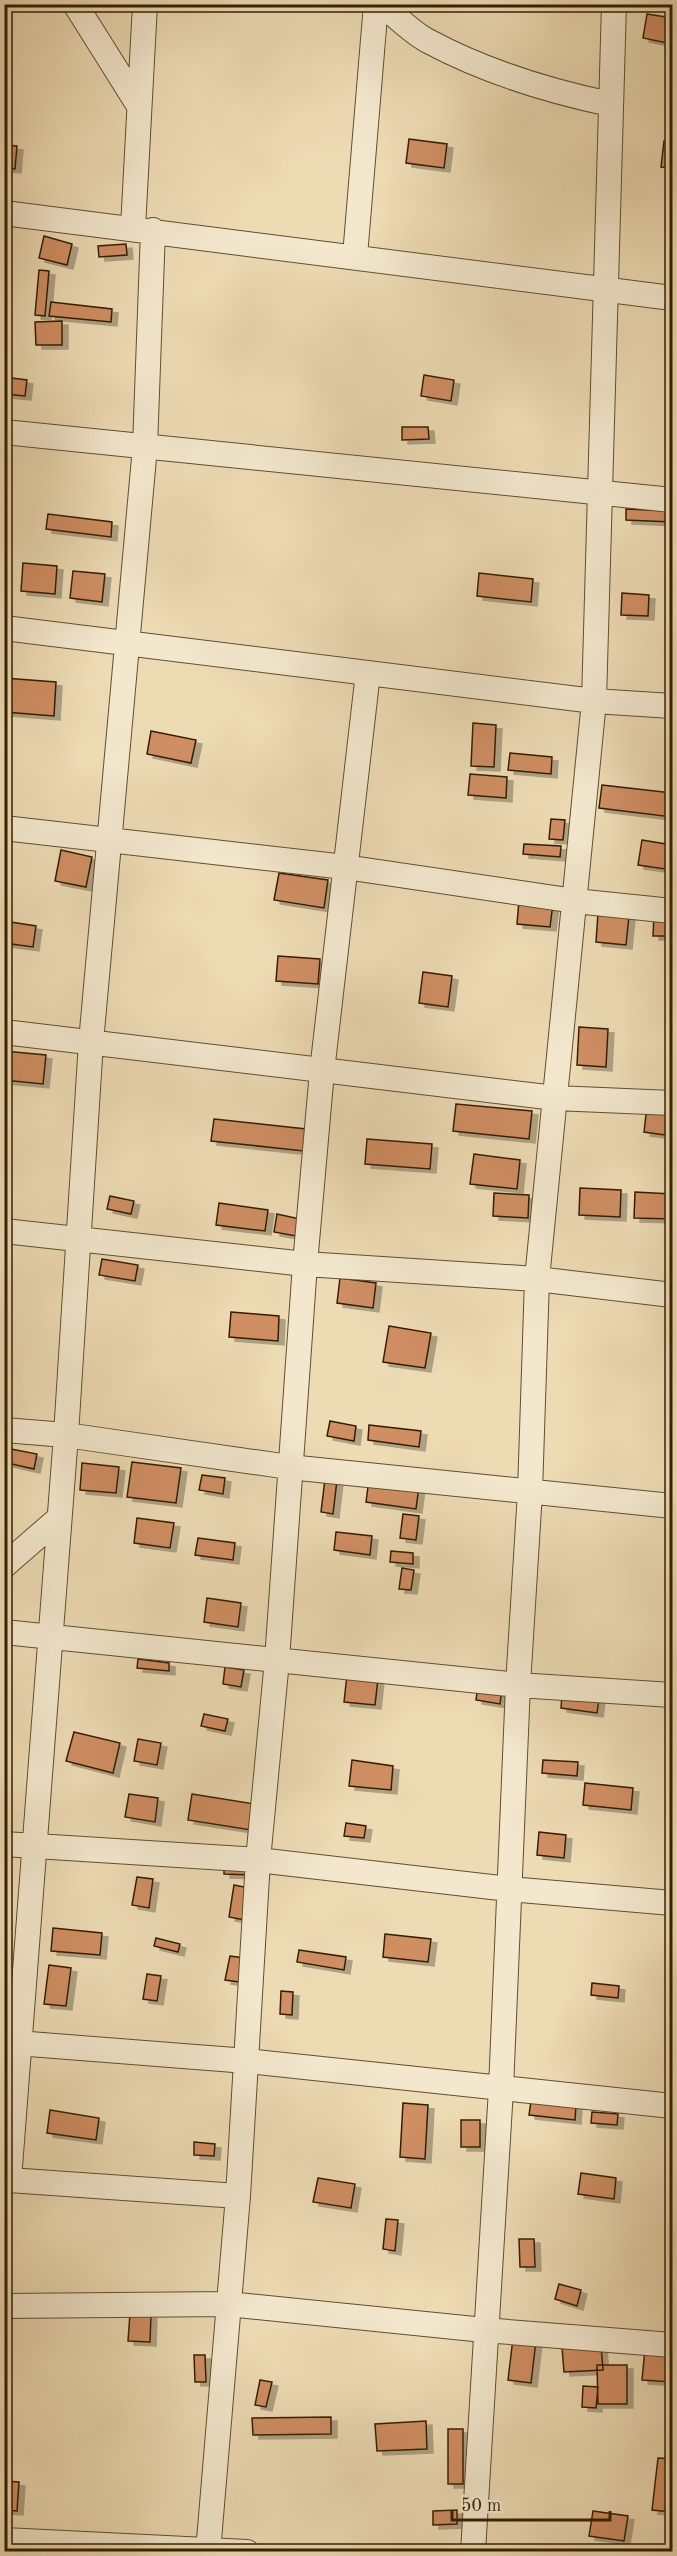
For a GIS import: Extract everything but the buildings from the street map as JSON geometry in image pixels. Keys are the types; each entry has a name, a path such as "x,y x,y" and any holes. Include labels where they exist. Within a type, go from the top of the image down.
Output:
{"street":[{"path":"75,4 139,106"},
{"path":"145,4 139,106 143,229 145,447 91,1042 66,1435 34,1844 11,2042 7,2181 238,2196"},
{"path":"355,256 376,4"},
{"path":"381,4 427,40 454,52 557,93 610,104"},
{"path":"473,2552 484,2330 501,2089 518,1685 530,1492 537,1278 594,701 614,4"},
{"path":"4,213 672,298"},
{"path":"4,432 672,501"},
{"path":"4,628 594,701 672,706"},
{"path":"208,2550 238,2196 248,2061 258,1860 277,1660 305,1264 322,1071 368,673"},
{"path":"4,828 345,867 575,901 672,911"},
{"path":"4,1032 555,1098 672,1103"},
{"path":"4,1231 305,1264 537,1278 672,1295"},
{"path":"4,1430 66,1435 289,1467 672,1506"},
{"path":"4,1566 58,1519"},
{"path":"4,1632 518,1685 672,1695"},
{"path":"4,1844 34,1844 258,1860 509,1889 672,1903"},
{"path":"11,2042 248,2061 672,2106"},
{"path":"4,2306 228,2304 484,2330 672,2345"},
{"path":"4,2540 247,2552"}]}
